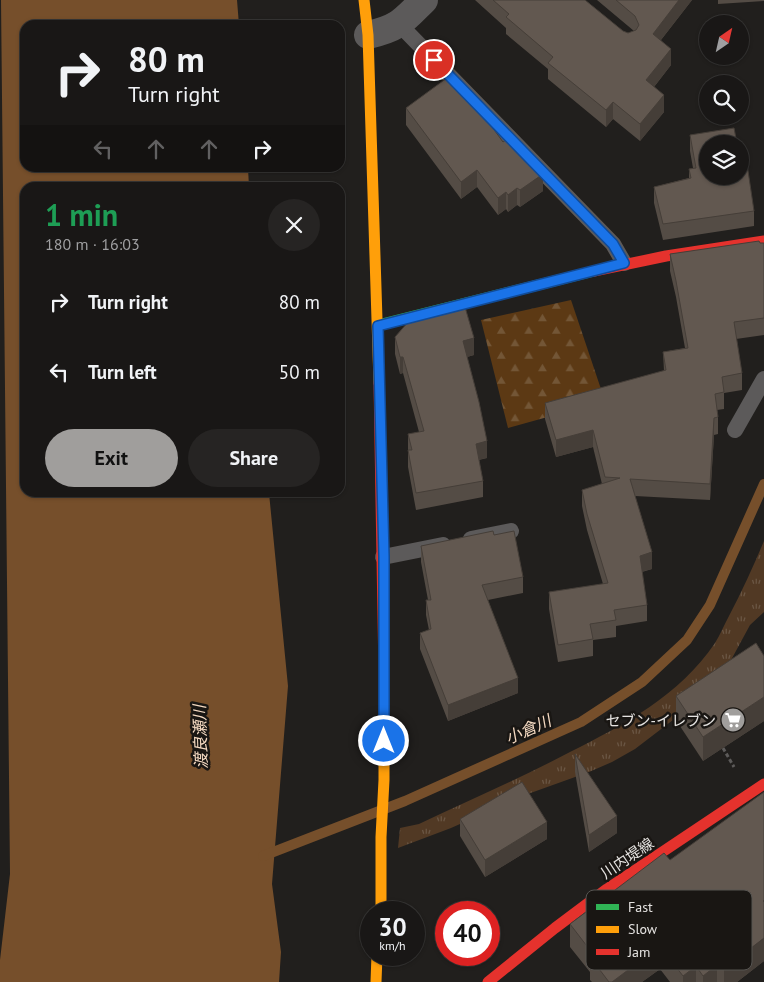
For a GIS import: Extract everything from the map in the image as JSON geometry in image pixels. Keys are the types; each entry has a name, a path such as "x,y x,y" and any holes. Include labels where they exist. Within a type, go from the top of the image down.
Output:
{"street":[{"path":"364,0 368,35 384,557 384,780 380,901"},
{"path":"368,35 384,32 400,24 424,0"},
{"path":"378,326 624,263 764,241"},
{"name":"川内堤線","path":"606,890 764,784"},
{"name":"川内堤線","path":"488,982 586,905"},
{"path":"376,982 377,966"}],"lane":[{"path":"400,24 613,244 624,263"},
{"path":"735,430 764,378"},
{"path":"384,557 512,531"}],"path":[{"path":"723,748 736,770"}],"green space":[{"path":"571,300 605,401 508,428 481,320"},
{"path":"764,541 764,612 750,625 724,673 703,697 635,749 612,762 525,795 451,828 398,848 400,828 419,824 552,762 611,731 650,707 668,693 701,662 715,643"}],"water":[{"name":"渡良瀬川","path":"1,0 237,0 239,20 20,20 20,172 248,172 249,182 20,182 20,497 269,497 288,686 272,884 281,952 279,982 0,982 0,960 10,874"}],"building":[{"path":"493,0 585,0 628,33 636,30 639,25 635,16 616,0 679,0 653,34 671,49 646,80 664,95 640,124 613,102 606,110 548,63 553,57 506,17 509,14"},
{"path":"451,75 463,87 503,142 511,136 543,174 520,190 517,188 508,195 506,192 498,198 477,170 461,182 406,108"},
{"path":"734,128 735,135 699,135 699,185 749,185 749,177 754,211 663,224 654,187 691,178 689,169 696,168 690,135"},
{"path":"759,241 764,243 764,318 734,322 742,373 722,377 724,392 715,394 718,417 714,418 710,484 630,479 652,552 640,556 647,605 614,610 616,620 590,624 593,639 558,645 549,592 608,583 587,514 582,490 620,478 605,477 593,430 556,440 545,403 666,370 663,352 688,348 670,254"},
{"path":"465,307 474,338 463,341 487,441 476,444 483,481 416,493 408,450 412,450 408,434 424,431 403,357 400,357 395,337 409,321"},
{"path":"493,531 494,535 514,531 523,577 482,585 518,678 448,705 420,633 431,629 426,600 431,600 421,546"},
{"path":"756,643 764,656 764,697 703,737 676,696"},
{"path":"575,754 617,816 589,835"},
{"path":"522,782 547,822 485,860 460,819"},
{"path":"764,792 764,938 752,947 752,890 615,890 664,853 670,860"},
{"path":"586,912 586,945 570,924"},
{"path":"600,970 628,970 612,982 609,982"},
{"path":"678,970 691,970 683,976"},
{"path":"699,970 711,970 703,976"}],"waterway":[{"name":"小倉川","path":"263,856 405,801 581,722 642,682 687,640 710,605 764,484"}],"traffic: fast":[{"path":"378,325 594,271"}],"traffic: slow":[{"path":"364,0 368,35 379,383"},
{"path":"381,901 384,675"},
{"path":"376,982 377,966"}],"traffic: jam":[{"path":"594,271 666,256 764,241"},
{"path":"379,383 384,675"},
{"path":"606,890 764,784"},
{"path":"488,982 586,905"}],"place":[{"name":"セブン-イレブン","path":"733,720"}],"route":[{"path":"384,741 384,557 378,326 624,263 613,244 434,60"}]}
